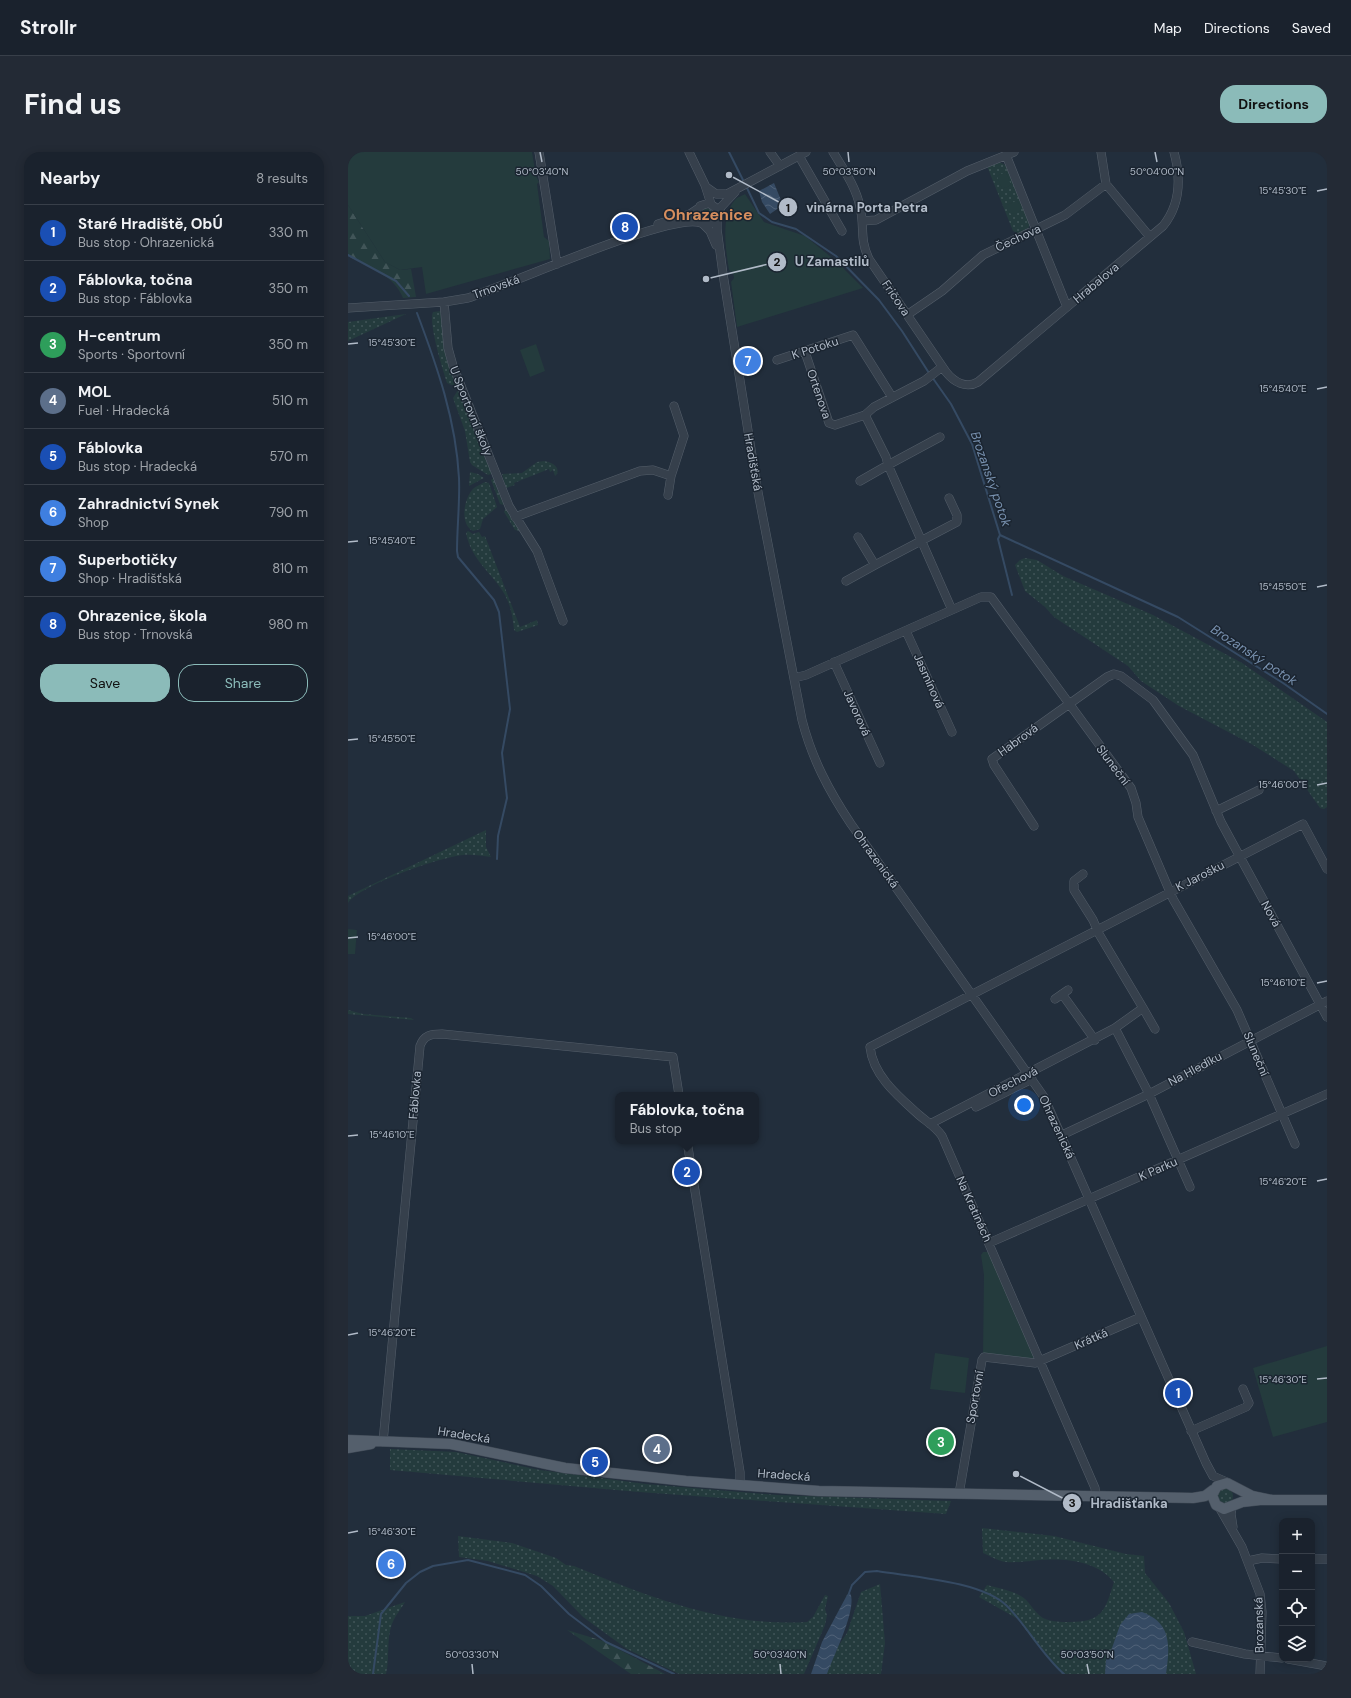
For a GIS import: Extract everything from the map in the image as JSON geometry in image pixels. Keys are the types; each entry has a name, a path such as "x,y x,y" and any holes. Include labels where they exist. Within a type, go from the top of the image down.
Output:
{"main road":[{"name":"Hradecká","path":"348,1440 451,1444 566,1468 740,1485 858,1493 1186,1498 1201,1497 1214,1489"},
{"name":"Hradecká","path":"348,1448 362,1447 383,1442"},
{"path":"1272,1500 1252,1496 1231,1484 1221,1483 1214,1489 1212,1497 1218,1506 1226,1509 1242,1502 1272,1500 1327,1500"},
{"path":"1231,1484 1238,1493 1237,1501 1233,1506"},
{"name":"Hradecká","path":"1186,1498 1204,1500 1218,1506"}],"street":[{"path":"539,152 557,264"},
{"path":"689,152 706,187 712,204 717,210 718,217"},
{"path":"770,152 780,166"},
{"name":"Fričova","path":"833,152 857,195 862,221 864,249 942,367 953,380 967,385"},
{"path":"862,221 876,220 967,171 1014,152"},
{"path":"1101,152 1106,184 1150,237"},
{"name":"Hrabalova","path":"967,385 978,382 1167,221 1177,200 1179,176 1174,152"},
{"path":"700,207 706,203 712,204 803,154 842,230"},
{"path":"1006,155 1067,307"},
{"path":"698,172 703,195 697,214 702,223 711,224 718,217 725,203 738,189"},
{"name":"Čechova","path":"907,315 942,291 984,256 1065,215 1106,184"},
{"path":"706,187 714,194 719,195 738,189"},
{"name":"Trnovská","path":"348,308 444,302 475,296 637,234 667,220 692,213 700,207"},
{"name":"Hradišťská","path":"718,217 717,229 723,274 757,487 794,678"},
{"name":"Trnovská","path":"637,234 686,222 702,223"},
{"name":"Hradišťská","path":"702,223 710,231 716,244 723,274"},
{"name":"U Sportovní školy","path":"444,302 448,348 452,366 514,517 537,551 563,621"},
{"name":"K Potoku","path":"777,360 853,335 892,397"},
{"name":"Ortenova","path":"805,352 829,423 835,425 865,416 874,407 924,380 942,367"},
{"path":"668,495 671,476 684,436 674,406"},
{"path":"865,416 886,457 888,466 920,541 952,610"},
{"path":"860,481 940,437"},
{"path":"514,517 629,474 653,470 671,476"},
{"path":"846,581 958,520 949,498"},
{"path":"858,537 875,565"},
{"name":"Sluneční","path":"794,678 805,676 981,597 991,597 1130,788 1136,800 1138,817 1170,892 1237,1010 1295,1144"},
{"name":"Jasmínová","path":"906,631 952,732"},
{"name":"Javorová","path":"834,662 880,763"},
{"name":"Nová","path":"1069,703 1114,674 1121,676 1149,696 1159,706 1193,755 1216,811 1239,856 1324,1003 1327,1017"},
{"name":"Ohrazenická","path":"794,678 802,720 811,753 828,788 851,824 1031,1076 1044,1097 1206,1463 1215,1477 1231,1484"},
{"name":"Habrová","path":"1034,826 994,765 992,759 1069,703"},
{"path":"1216,811 1259,790"},
{"name":"K Jarošku","path":"972,993 1303,824 1327,869"},
{"path":"1083,874 1074,881 1072,886 1095,922 1096,929 1155,1029"},
{"path":"1055,1000 1065,992 1095,1040"},
{"name":"Na Kratinách","path":"972,993 870,1047 881,1077 934,1127 989,1243 1041,1361 1095,1488 1096,1497"},
{"name":"Na Hledíku","path":"1062,1135 1149,1094 1250,1040 1324,1003"},
{"name":"Ořechová","path":"934,1127 1031,1076 1095,1040 1143,1008"},
{"path":"1115,1028 1149,1094 1179,1159 1190,1187"},
{"name":"Fáblovka","path":"383,1442 420,1046 424,1038 431,1035 442,1034 673,1057 679,1092"},
{"name":"K Parku","path":"989,1243 1090,1200 1327,1094"},
{"path":"687,1144 738,1458 740,1485"},
{"name":"Krátká","path":"1041,1361 1141,1317"},
{"name":"Sportovní","path":"959,1494 982,1358 989,1357 1031,1363 1041,1361"},
{"path":"1191,1431 1248,1406 1249,1403 1243,1389"},
{"name":"Ohrazenická","path":"1206,1463 1214,1489"},
{"name":"Brozanská","path":"1218,1506 1236,1533"},
{"name":"Brozanská","path":"1233,1506 1231,1514 1236,1533 1257,1583 1261,1602 1260,1674"},
{"path":"1248,1561 1262,1558 1279,1558"},
{"path":"1315,1559 1327,1559"},
{"path":"1192,1642 1245,1654 1279,1658"},
{"path":"1305,1662 1327,1666"}],"green space":[{"path":"348,152 532,152 536,176 539,182 537,184 544,237 549,241 550,259 426,294 422,267 400,270 385,262 348,205"},
{"path":"999,162 1008,166 1030,224 1028,229 1019,234 1013,231 987,166"},
{"path":"1006,172 1011,185 1002,189 997,176"},
{"path":"745,194 764,222 805,236 836,261 863,288 737,327 731,282 734,278 733,273 729,270 725,234 727,215 730,207 738,197"},
{"path":"1016,201 1020,204 1021,209 1018,213 1011,214 1007,209 1007,205"},
{"path":"348,205 385,262 400,270 411,269 416,297 403,298 394,283 380,272 348,256"},
{"path":"705,209 709,209 711,210 711,218 705,219 702,216 702,212"},
{"path":"441,311 446,358 456,385 447,383 434,336 432,318 433,312"},
{"path":"406,314 348,341 348,322"},
{"path":"536,344 545,371 530,377 520,350"},
{"path":"458,390 488,465 493,473 488,475 472,465 470,462 465,431 453,398"},
{"path":"544,461 552,463 556,467 558,471 555,476 553,470 550,472 549,469 514,483 515,485 506,488 502,474 522,473 537,462"},
{"path":"470,472 478,474 484,478 469,486"},
{"path":"495,477 496,486 504,505 500,504 491,480"},
{"path":"485,482 489,483 497,507 483,519 480,529 473,531 466,523 464,510 468,498 474,488"},
{"path":"506,508 520,531 515,530 504,512"},
{"path":"468,531 473,534 479,532 482,537 485,536 520,627 537,620 538,625 517,632 514,630 507,599 500,587 473,552 466,533"},
{"path":"1025,558 1037,560 1063,576 1153,615 1242,663 1327,722 1327,807 1324,809 1320,808 1294,771 1253,745 1179,706 1141,681 1128,666 1054,617 1045,607 1025,591 1015,565 1020,560"},
{"path":"486,830 486,847 491,857 463,855 420,866 368,888 355,896 348,903 348,896"},
{"path":"348,929 357,930 355,954 348,954"},
{"path":"348,1010 363,1014 411,1018 414,1020 348,1014"},
{"path":"983,1252 989,1252 1036,1359 983,1353 984,1275 981,1255"},
{"path":"1327,1346 1327,1422 1273,1437 1253,1368"},
{"path":"935,1353 969,1358 965,1393 930,1389"},
{"path":"390,1449 456,1452 540,1470 646,1484 777,1495 951,1501 946,1514 639,1492 390,1470"},
{"path":"1225,1488 1232,1493 1233,1496 1228,1503 1225,1504 1218,1499 1217,1496 1222,1489"},
{"path":"982,1528 1054,1536 1126,1554 1144,1556 1145,1573 1169,1603 1184,1632 1196,1674 1062,1674 1033,1640 1018,1619 979,1597 987,1585 1015,1593 1023,1597 1043,1618 1060,1622 1081,1621 1089,1620 1101,1613 1108,1600 1114,1582 1099,1569 1080,1562 1040,1560 1010,1562 997,1560 983,1553"},
{"path":"458,1536 512,1543 556,1558 566,1565 574,1566 659,1599 717,1615 746,1620 807,1622 813,1617 825,1595 828,1596 825,1609 827,1615 825,1625 804,1674 679,1674 627,1649 583,1617 553,1586 537,1576 488,1561 459,1557"},
{"path":"880,1584 885,1643 881,1674 826,1674 835,1651 847,1633 861,1592"},
{"path":"405,1602 395,1618 390,1630 386,1674 348,1674 348,1616 365,1616"},
{"path":"567,1630 603,1641 665,1674 631,1674"}],"water":[{"path":"774,183 783,205 770,214 762,202 759,191"},
{"path":"850,1593 852,1600 848,1621 827,1674 811,1674 822,1642 847,1595"},
{"path":"1142,1612 1159,1622 1164,1629 1168,1645 1166,1674 1105,1674 1106,1660 1120,1625 1129,1614"}],"waterway":[{"name":"Brozanský potok","path":"729,152 744,182"},
{"name":"Brozanský potok","path":"746,186 759,213 772,222 796,229 836,256 879,300 902,331 929,373"},
{"path":"348,255 396,281 409,296"},
{"path":"417,313 432,353 450,414 454,435 459,478 458,557 494,600 499,612 510,709 502,753 507,798 498,836 497,859"},
{"name":"Brozanský potok","path":"932,377 951,404 972,444 1000,535 1178,617 1283,683 1327,714"},
{"path":"1000,535 998,539 1012,595"},
{"path":"373,1674 381,1614 406,1583 420,1572 433,1566 468,1560 525,1575 541,1586 569,1614 606,1642 674,1674"},
{"path":"848,1596 852,1585 865,1572 877,1571 946,1581 981,1591 996,1598 1007,1606 1015,1614 1048,1658 1064,1674"}],"place":[{"name":"vinárna Porta Petra","path":"729,175"},
{"name":"Ohrazenice, škola","path":"625,227"},
{"name":"U Zamastilů","path":"706,279"},
{"name":"Superbotičky","path":"748,361"},
{"name":"Fáblovka, točna","path":"687,1172"},
{"name":"Staré Hradiště, ObÚ","path":"1178,1393"},
{"name":"H-centrum","path":"941,1442"},
{"name":"MOL","path":"657,1449"},
{"name":"Fáblovka","path":"595,1462"},
{"name":"Hradišťanka","path":"1016,1474"},
{"name":"Zahradnictví Synek","path":"391,1564"}],"district":[{"name":"Ohrazenice","path":"708,214"}]}
